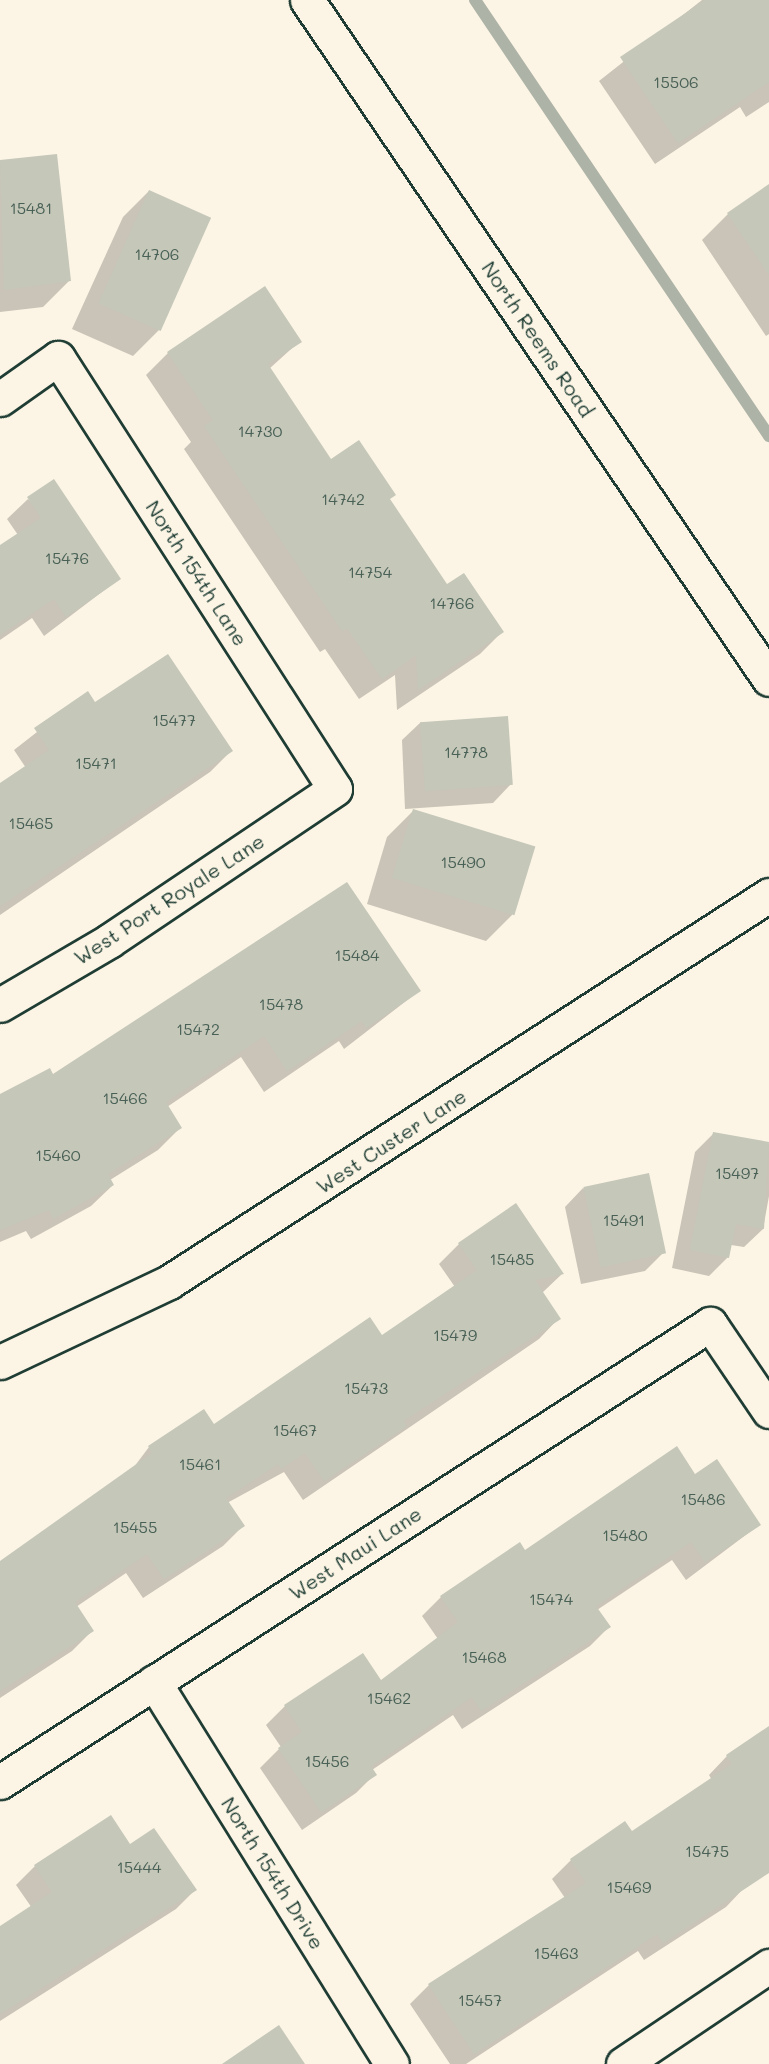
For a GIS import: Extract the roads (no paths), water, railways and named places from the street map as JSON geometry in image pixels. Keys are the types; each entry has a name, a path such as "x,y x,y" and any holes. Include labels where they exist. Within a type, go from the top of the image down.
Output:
{"street":[{"name":"North Reems Road","path":"307,0 769,679"},
{"name":"North 154th Lane","path":"0,399 58,358 336,789"},
{"name":"West Port Royale Lane","path":"0,1005 108,941 336,789"},
{"name":"West Custer Lane","path":"0,1362 169,1282 769,895"},
{"name":"West Maui Lane","path":"0,1782 710,1324 769,1411"},
{"name":"North 154th Drive","path":"154,1682 392,2064"},
{"path":"623,2064 769,1966"}],"waterway":[{"path":"475,0 769,436"}]}
